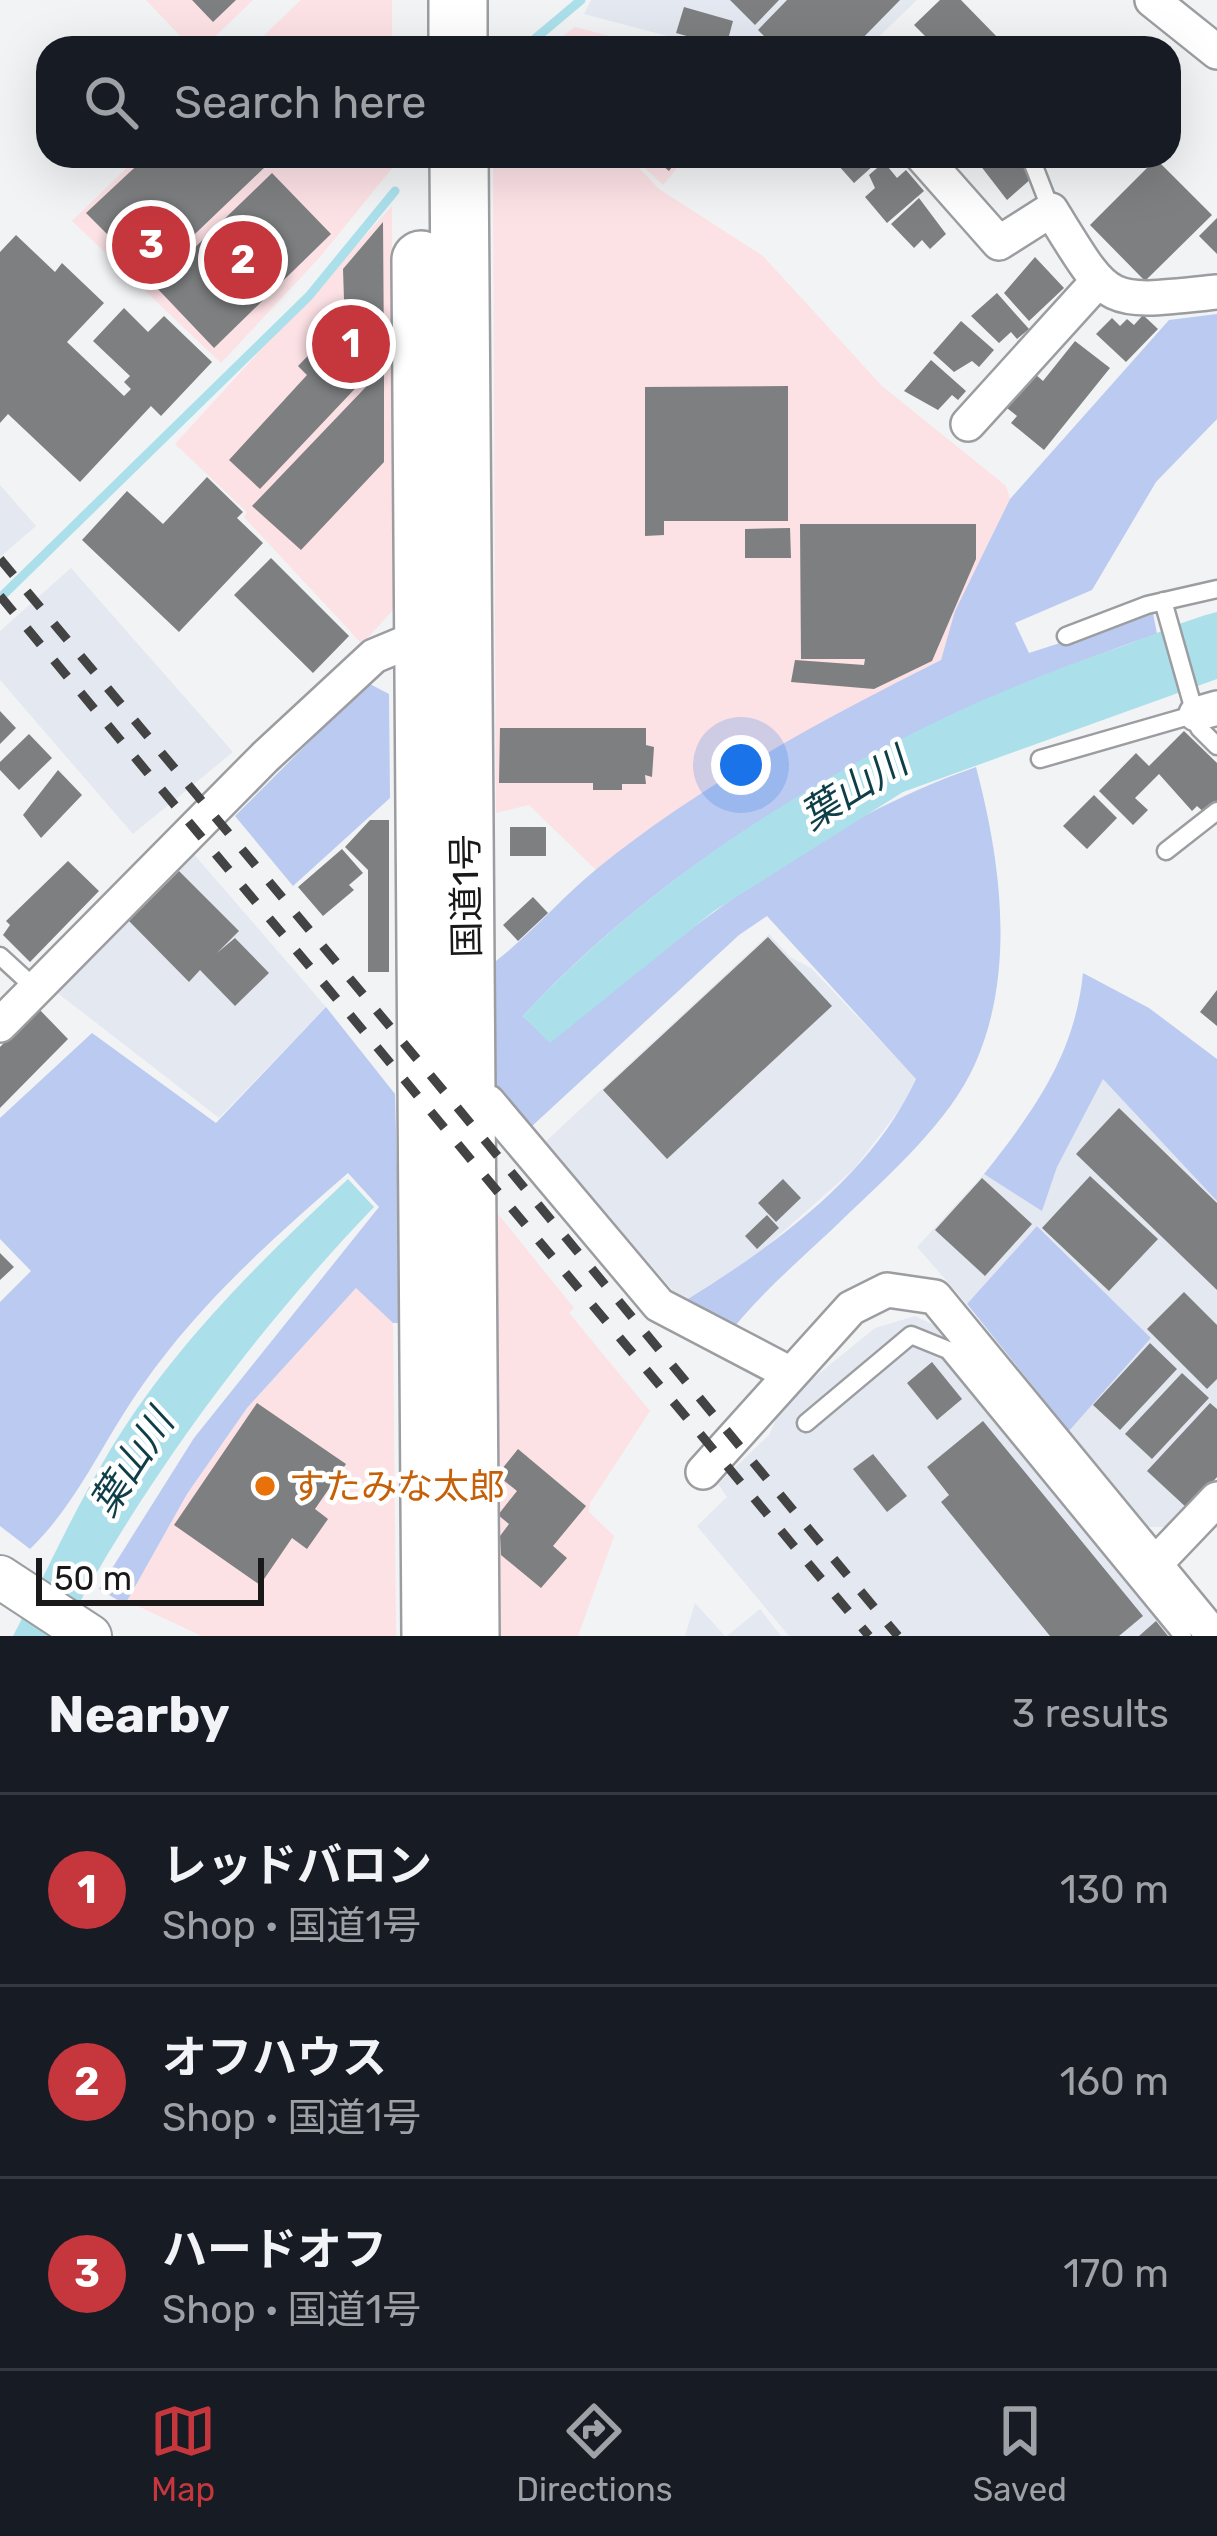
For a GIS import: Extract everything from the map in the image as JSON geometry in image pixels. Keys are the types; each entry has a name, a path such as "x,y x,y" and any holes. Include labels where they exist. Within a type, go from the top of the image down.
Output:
{"highway":[{"path":"421,0 421,36"},
{"path":"458,0 458,36"},
{"name":"国道1号","path":"422,168 469,1097 470,1636"},
{"name":"国道1号","path":"431,1636 443,635 459,168"}],"street":[{"path":"1152,0 1217,52"},
{"path":"933,168 999,243 1051,210 1096,283 1131,302 1217,292"},
{"path":"968,424 1096,283"},
{"path":"0,1025 265,757 374,656 443,635"},
{"path":"469,1097 488,1102 658,1305 774,1364"},
{"path":"703,1472 774,1364 851,1308 887,1290 935,1297 1214,1636"},
{"path":"1155,1564 1217,1498"},
{"path":"4,1580 89,1635"}],"lane":[{"path":"1035,168 1051,210"},
{"path":"1066,636 1217,589"},
{"path":"1164,605 1201,707 1199,728 1217,746"},
{"path":"1040,759 1201,707"},
{"path":"1166,851 1217,811"},
{"path":"0,956 36,989"},
{"path":"806,1423 911,1335 948,1350 1183,1636"}],"shaded area":[{"path":"146,0 253,0 216,36 180,36"},
{"path":"301,0 392,0 392,36 264,36"},
{"path":"591,0 917,0 880,36 667,36 584,14"},
{"path":"575,27 610,36 563,36"},
{"path":"127,168 392,168 320,257 221,363 72,221"},
{"path":"493,168 639,168 659,189 763,256 882,386 1006,486 1010,499 955,611 941,660 763,755 596,870 529,805 496,813"},
{"path":"645,168 677,168 663,185"},
{"path":"392,206 393,610 362,644 244,517 247,512 175,444"},
{"path":"1217,314 1217,419 1156,482 1092,590 1015,623 1029,653 1153,613 1157,634 984,701 816,786 661,891 589,951 523,1016 550,1042 700,923 805,850 917,791 976,767 997,878 1000,954 988,1029 964,1085 918,1146 735,1326 683,1302 751,1258 816,1207 873,1147 916,1079 767,916 739,935 531,1127 496,1085 496,961 599,867 680,808 808,730 941,660 955,611 1010,499 1169,320"},
{"path":"0,485 36,526 0,557"},
{"path":"71,568 233,752 133,834 0,680 0,631"},
{"path":"368,683 389,694 390,798 293,886 235,816"},
{"path":"191,851 326,1007 219,1118 55,991"},
{"path":"769,934 790,957 811,968 916,1078 906,1101 854,1169 759,1253 683,1302 544,1143"},
{"path":"1083,973 1149,1008 1217,1059 1217,1201 1103,1079 1057,1167 1042,1211 984,1174 1049,1081 1071,1030"},
{"path":"326,1007 395,1094 401,1323 393,1323 356,1288 247,1408 187,1494 127,1601 121,1602 99,1589 194,1438 379,1207 348,1173 240,1272 166,1353 63,1511 30,1549 0,1526 0,1302 31,1271 0,1239 0,1118 92,1033 216,1123"},
{"path":"1103,1078 1217,1199 1217,1479 1172,1527 1148,1527 1069,1431 1151,1338 1038,1226 967,1304 917,1247 984,1174 1042,1210 1057,1167"},
{"path":"498,1214 574,1308 569,1313 650,1411 590,1503 589,1512 614,1536 578,1636 498,1636"},
{"path":"1037,1226 1151,1338 1069,1431 967,1304"},
{"path":"357,1287 393,1323 396,1636 202,1636 127,1601 187,1494 247,1408"},
{"path":"915,1316 949,1332 1198,1636 789,1636 697,1526 727,1497 718,1484 769,1435 784,1402 875,1328"},
{"path":"695,1603 725,1636 685,1636"},
{"path":"760,1609 781,1636 727,1636"}],"water":[{"name":"葉山川","path":"1217,612 1217,679 903,792 714,911 550,1043 523,1016 585,954 653,897 800,795 959,711"},
{"name":"葉山川","path":"348,1179 374,1207 285,1306 203,1411 128,1521 61,1636 13,1636 90,1485 154,1385 246,1278"}],"building":[{"path":"192,0 236,0 213,22"},
{"path":"730,0 779,0 755,25"},
{"path":"787,0 900,0 865,36 764,36 758,30"},
{"path":"940,0 961,0 996,36 925,36 914,25"},
{"path":"684,7 733,21 729,36 676,33"},
{"path":"134,168 264,168 150,277 86,213"},
{"path":"841,168 871,168 854,183"},
{"path":"877,168 889,168 897,178 906,170 924,191 887,223 865,197 875,188 869,175"},
{"path":"982,168 1024,168 1032,178 1007,200"},
{"path":"1147,168 1165,168 1212,215 1145,281 1090,225"},
{"path":"272,173 331,234 214,348 155,286"},
{"path":"919,198 946,234 930,249 922,240 914,248 891,224"},
{"path":"1217,218 1217,254 1199,236"},
{"path":"383,222 384,358 260,489 229,460 307,375 298,366 333,330 345,330 343,269"},
{"path":"16,235 55,272 62,263 104,303 67,342 124,396 131,389 124,382 130,376 93,341 124,308 148,332 164,316 212,362 161,416 151,406 80,482 8,414 0,423 0,252"},
{"path":"1035,257 1064,288 1029,321 1004,293"},
{"path":"997,293 1029,329 1017,339 1011,332 999,343 971,316"},
{"path":"1143,315 1158,329 1126,362 1096,334 1112,318 1120,326 1127,319 1134,325"},
{"path":"961,321 994,350 979,367 972,361 954,372 933,353"},
{"path":"1075,341 1110,368 1044,450 1011,423 1017,416 1007,408 1035,374 1043,381"},
{"path":"931,360 966,391 958,400 952,395 938,410 904,391"},
{"path":"384,368 384,462 301,550 252,506"},
{"path":"788,386 788,521 664,521 664,535 645,536 645,387"},
{"path":"207,477 243,512 237,518 263,543 179,632 82,540 127,491 163,524"},
{"path":"800,524 976,524 976,559 932,661 874,689 791,682 795,660 864,665 865,659 801,659"},
{"path":"790,528 791,558 745,558 745,529"},
{"path":"271,558 349,636 313,673 234,595"},
{"path":"0,711 16,728 0,744"},
{"path":"500,728 646,728 646,745 654,747 652,777 645,775 646,784 622,784 622,790 593,790 593,783 499,783"},
{"path":"1184,731 1217,763 1217,803 1206,814 1197,806 1192,811 1159,774 1135,798 1148,810 1133,825 1099,791 1136,753 1149,766"},
{"path":"29,734 52,758 19,790 0,770 0,762"},
{"path":"58,770 82,795 41,838 23,815"},
{"path":"1094,795 1117,818 1087,849 1063,826"},
{"path":"370,820 389,820 389,972 368,972 368,870 345,847"},
{"path":"510,827 546,827 546,856 510,856"},
{"path":"342,849 363,873 349,885 354,890 323,916 298,887"},
{"path":"68,861 99,891 30,962 3,935 10,925 6,921"},
{"path":"179,871 239,931 217,953 235,938 269,973 235,1006 200,970 189,982 129,921"},
{"path":"533,897 548,913 518,941 503,925"},
{"path":"768,937 832,1006 667,1159 603,1090"},
{"path":"1217,990 1217,1026 1200,1012"},
{"path":"38,1008 68,1039 0,1108 0,1047"},
{"path":"1119,1108 1217,1203 1217,1290 1076,1154"},
{"path":"1090,1176 1158,1239 1109,1291 1042,1228"},
{"path":"982,1178 1032,1224 985,1276 935,1230"},
{"path":"783,1179 801,1198 776,1222 758,1203"},
{"path":"767,1215 779,1228 757,1249 745,1236"},
{"path":"0,1253 14,1267 0,1280"},
{"path":"1184,1292 1217,1325 1217,1379 1207,1389 1147,1329"},
{"path":"1150,1343 1177,1369 1120,1430 1093,1405"},
{"path":"932,1362 962,1399 937,1420 907,1383"},
{"path":"1182,1373 1209,1398 1152,1459 1125,1434"},
{"name":"すたみな太郎","path":"257,1403 346,1464 315,1509 328,1519 307,1549 292,1538 260,1585 174,1525"},
{"path":"1210,1403 1217,1409 1217,1477 1188,1509 1147,1471"},
{"path":"983,1421 1143,1616 1119,1636 1050,1636 941,1502 949,1495 927,1467"},
{"path":"518,1449 586,1506 553,1546 567,1558 541,1588 501,1555 500,1536 509,1524 498,1515 517,1491 497,1475"},
{"path":"873,1454 907,1496 887,1512 853,1469"},
{"path":"1156,1621 1168,1636 1139,1636"}],"waterway":[{"path":"538,36 581,0"},
{"path":"0,598 309,296 395,191"}],"railway":[{"path":"0,559 898,1636"},
{"path":"0,596 869,1636"}],"place":[{"name":"ハードオフ","path":"151,245"},
{"name":"オフハウス","path":"243,260"},
{"name":"レッドバロン","path":"351,344"},
{"name":"すたみな太郎","path":"265,1486"}]}
